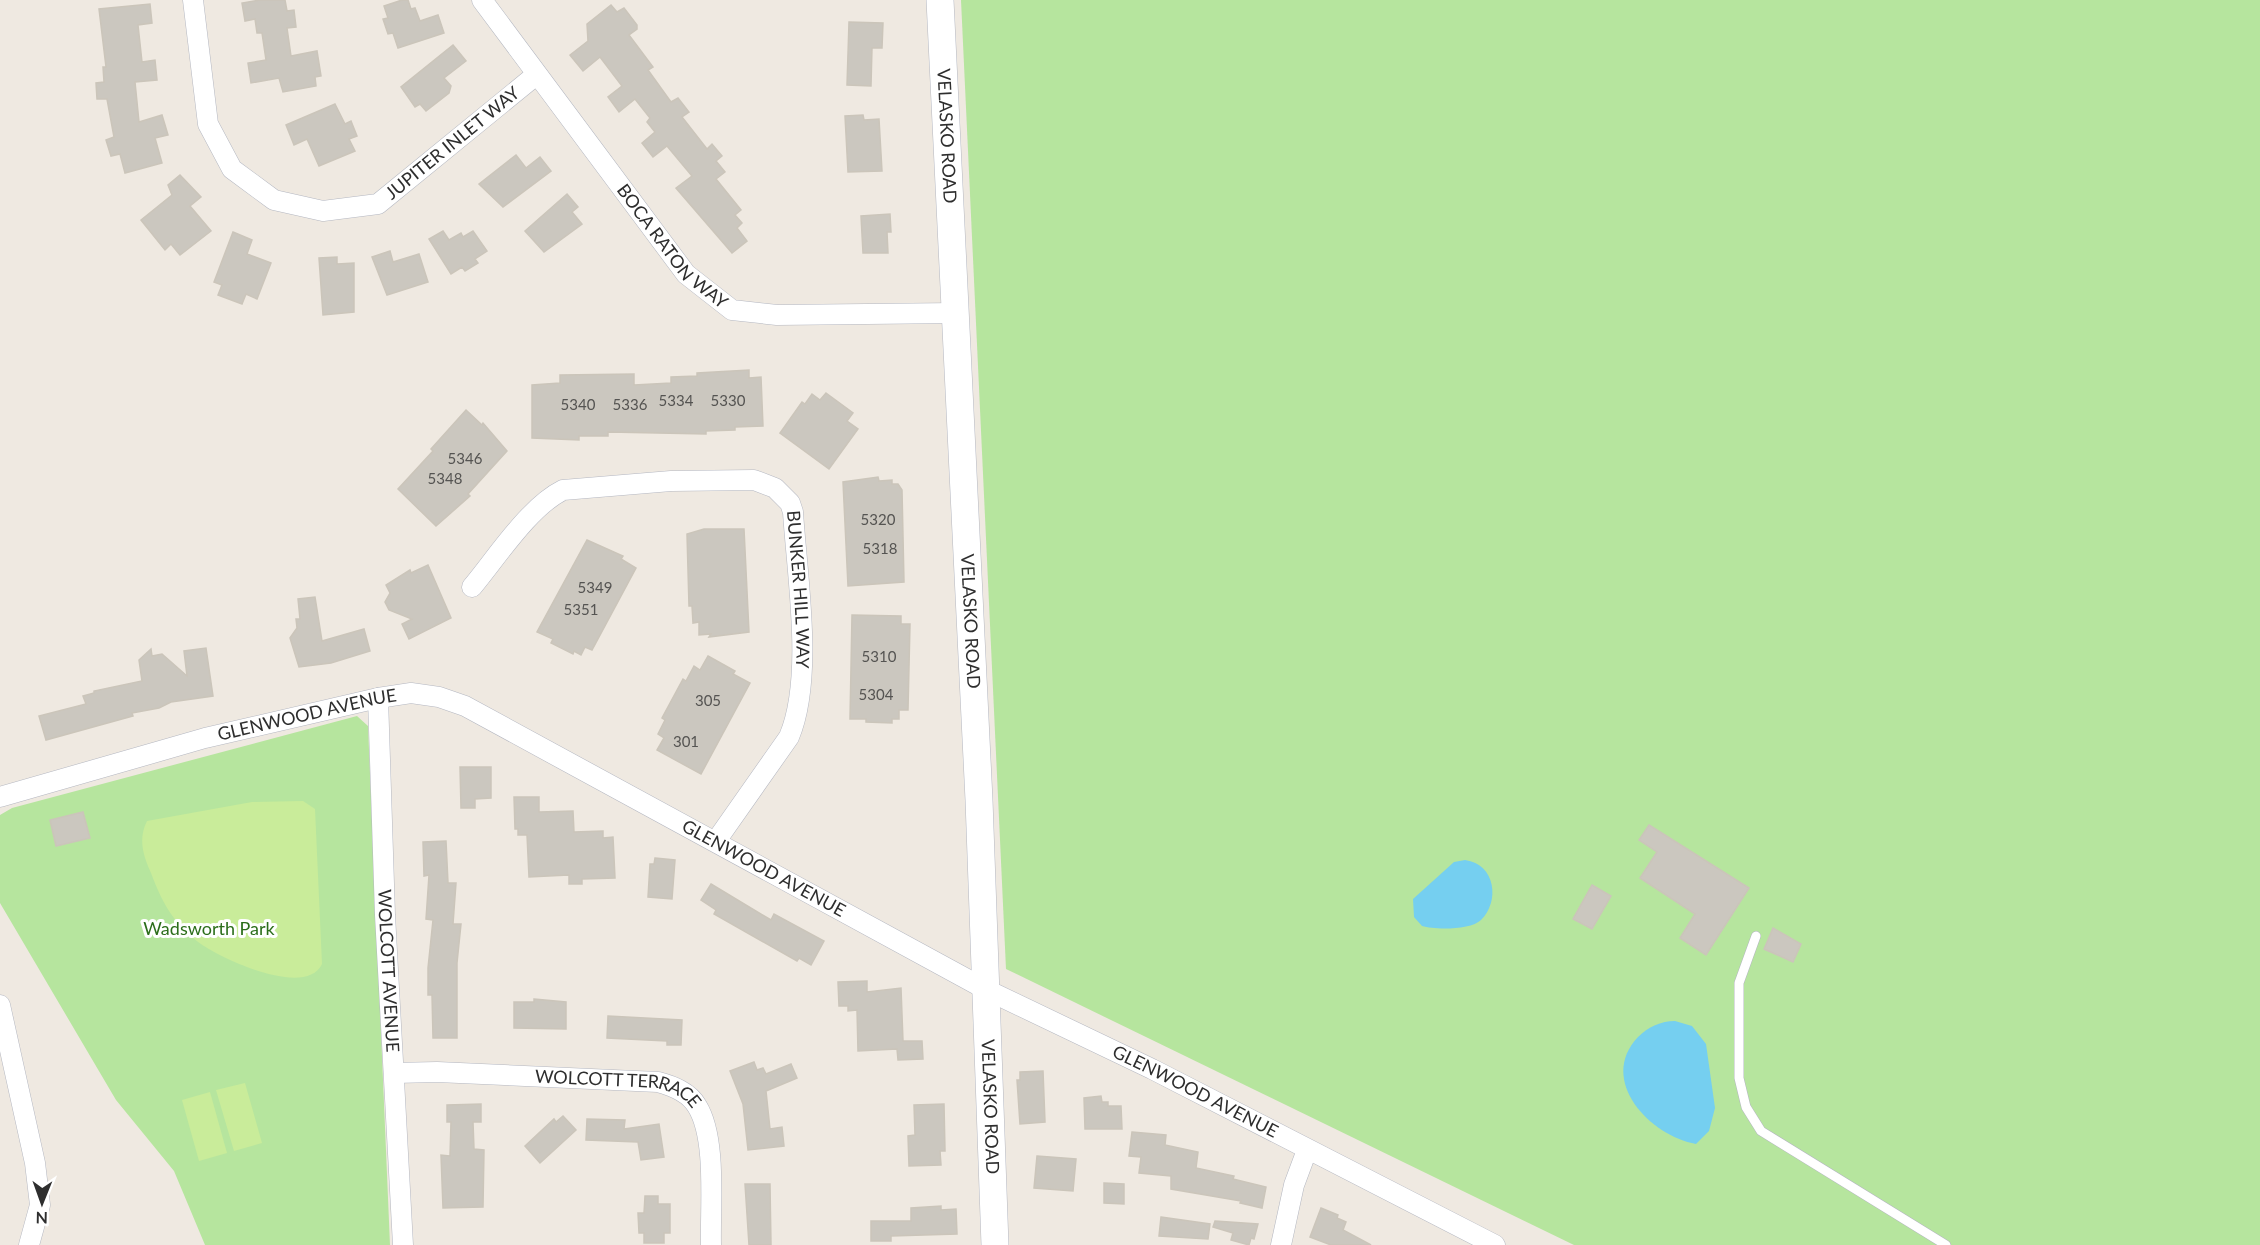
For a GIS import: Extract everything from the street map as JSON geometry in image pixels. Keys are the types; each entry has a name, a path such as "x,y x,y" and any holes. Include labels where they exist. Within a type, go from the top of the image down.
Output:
{"street":[{"name":"JUPITER INLET WAY","path":"193,0 208,123 232,169 274,200 323,211 378,204 536,75"},
{"name":"BOCA RATON WAY","path":"482,0 686,274 732,310 777,315 956,313"},
{"name":"VELASKO ROAD","path":"940,0 987,990 995,1245"},
{"name":"BUNKER HILL WAY","path":"472,587 530,518 551,496 563,490 659,482 754,480 775,488 790,503 793,512 801,624 800,693 796,721 789,737 716,841"},
{"name":"GLENWOOD AVENUE","path":"0,797 205,738 378,698 411,693 439,697 465,706 987,990 1152,1069 1495,1245"},
{"name":"WOLCOTT AVENUE","path":"378,698 403,1245"},
{"path":"0,1005 13,1054 38,1184 40,1205 29,1245"},
{"name":"WOLCOTT TERRACE","path":"394,1073 437,1072 658,1082 674,1086 697,1105 709,1132 711,1245"},
{"path":"1281,1245 1294,1185 1307,1150"}],"lane":[{"path":"1756,936 1739,983 1739,1078 1746,1107 1761,1131 1947,1245"}],"green space":[{"path":"961,0 2260,0 2260,1245 1574,1245 1006,969"},
{"name":"Wadsworth Park","path":"357,716 368,726 390,1245 205,1245 174,1171 116,1100 0,903 0,815 12,808"},
{"path":"303,801 315,809 322,964 313,974 283,977 264,973 227,959 201,944 183,929 161,897 148,866 142,841 147,821 252,802"},
{"path":"245,1083 262,1143 234,1151 216,1090"},
{"path":"210,1092 227,1153 199,1161 182,1100"}],"water":[{"path":"1465,860 1475,863 1489,876 1492,894 1487,912 1481,920 1469,926 1435,928 1422,926 1414,917 1413,899 1454,862"},
{"path":"1675,1021 1692,1026 1706,1044 1715,1108 1709,1131 1696,1144 1679,1139 1662,1130 1647,1118 1634,1104 1626,1088 1623,1071 1627,1054 1638,1037 1655,1025"}],"building":[{"path":"285,0 287,11 294,10 296,27 287,28 291,56 317,51 321,76 315,77 316,86 283,92 279,78 251,83 248,63 266,60 262,33 257,33 255,19 245,21 242,3"},
{"path":"408,0 411,9 415,8 420,21 438,15 444,33 398,48 393,33 388,34 383,19 388,18 384,6"},
{"path":"150,4 152,23 138,25 142,62 155,60 157,80 135,82 139,122 162,115 168,135 155,138 162,163 125,173 120,154 111,156 106,140 114,137 107,99 97,99 96,83 104,82 103,67 106,67 99,9"},
{"path":"611,5 617,12 624,8 637,25 637,29 629,35 653,67 648,70 671,102 678,98 689,112 682,117 707,149 712,144 722,156 716,161 725,172 716,179 741,210 735,215 742,223 737,228 747,241 732,253 676,188 692,176 667,146 653,157 642,143 655,132 647,122 650,118 635,99 619,112 608,97 622,86 600,57 583,71 570,55 588,41 587,24"},
{"path":"849,22 883,23 882,48 872,48 871,86 847,85"},
{"path":"453,45 466,61 444,78 451,86 449,93 426,111 420,104 415,107 401,87"},
{"path":"335,104 345,124 351,121 357,136 349,139 355,151 319,166 307,139 294,145 286,125"},
{"path":"863,115 864,120 879,119 882,171 848,172 845,116"},
{"path":"516,155 526,168 540,157 551,171 503,207 479,184"},
{"path":"180,175 201,197 190,206 211,231 180,255 171,244 165,250 141,220 172,195 168,185"},
{"path":"567,194 578,207 572,212 582,224 544,252 525,231"},
{"path":"890,214 891,232 887,232 888,253 863,253 861,216"},
{"path":"443,231 449,240 461,233 463,237 473,231 487,251 475,259 478,263 465,271 462,267 451,274 429,239"},
{"path":"233,232 252,240 247,254 271,263 257,299 246,294 242,304 218,295 222,285 214,282"},
{"path":"390,251 393,262 419,254 428,282 387,295 372,257"},
{"path":"337,257 337,264 354,263 354,312 323,315 319,258"},
{"path":"749,370 749,378 761,377 763,426 706,431 706,434 608,432 608,436 579,436 579,440 532,438 532,385 560,383 560,375 634,374 634,385 671,383 671,377 697,376 697,373"},
{"path":"826,393 853,413 847,421 858,429 829,469 780,433 802,402 805,404 812,394 820,400"},
{"path":"466,410 482,425 483,423 507,451 468,494 470,496 436,526 398,489"},
{"path":"878,477 879,481 892,480 892,484 898,484 902,490 904,582 848,586 843,482"},
{"path":"704,529 744,529 749,632 709,637 711,634 699,635 699,622 693,623 692,606 689,606 687,534"},
{"path":"587,540 623,556 621,559 636,568 592,650 585,647 581,655 574,651 573,654 551,643 553,639 537,632"},
{"path":"428,565 451,618 409,639 402,624 412,619 389,610 385,602 390,593 386,585 410,570 411,573"},
{"path":"315,597 322,641 364,629 370,651 331,663 299,667 290,638 297,628 296,619 300,619 298,599"},
{"path":"852,615 901,616 901,624 910,624 908,710 899,710 899,719 892,719 892,723 850,719"},
{"path":"206,648 213,696 171,702 159,708 132,713 133,716 46,740 39,716 86,704 83,696 94,693 94,691 142,681 139,660 151,649 152,656 162,654 187,676 184,651"},
{"path":"708,656 735,671 733,674 750,683 701,774 657,750 664,738 658,734 665,720 662,718 683,679 686,681 694,666 700,670"},
{"path":"460,767 491,767 491,798 475,799 475,808 461,808"},
{"path":"514,797 539,797 539,812 573,811 574,832 603,831 603,838 613,837 615,878 582,879 582,884 569,884 569,875 529,877 527,835 518,835 518,829 515,829"},
{"path":"83,812 90,838 56,846 50,820"},
{"path":"1649,825 1749,888 1706,955 1680,938 1695,914 1640,878 1657,852 1639,840"},
{"path":"446,841 448,883 456,883 453,924 461,924 457,963 457,1038 433,1038 432,995 428,995 428,968 433,920 426,919 429,875 424,876 423,842"},
{"path":"655,858 675,860 672,899 648,897 650,864 654,864"},
{"path":"711,884 771,920 774,914 824,941 811,965 799,958 797,961 714,914 716,910 701,900"},
{"path":"1592,885 1611,896 1592,929 1573,919"},
{"path":"1773,928 1801,944 1793,962 1764,949"},
{"path":"867,981 867,992 901,988 903,1041 922,1041 923,1059 898,1060 897,1049 858,1051 857,1010 848,1011 848,1006 839,1006 838,982"},
{"path":"534,999 566,1002 566,1029 514,1028 514,1002 534,1002"},
{"path":"608,1016 682,1020 681,1045 667,1045 667,1041 607,1038"},
{"path":"754,1062 757,1070 763,1068 766,1074 791,1064 797,1078 766,1091 770,1129 782,1127 784,1146 748,1150 743,1104 730,1071"},
{"path":"1043,1071 1045,1122 1020,1124 1017,1080 1020,1080 1020,1072"},
{"path":"1101,1096 1102,1102 1108,1102 1108,1106 1121,1106 1122,1129 1085,1129 1084,1098"},
{"path":"481,1104 481,1122 473,1122 474,1149 484,1150 483,1207 443,1208 441,1155 450,1156 451,1122 447,1122 447,1105"},
{"path":"944,1104 945,1151 940,1151 941,1165 909,1166 908,1136 915,1135 914,1105"},
{"path":"563,1116 576,1130 540,1163 525,1146 554,1119 556,1122"},
{"path":"587,1119 625,1120 624,1129 659,1124 664,1157 641,1160 638,1142 586,1140"},
{"path":"1132,1132 1166,1135 1165,1145 1198,1152 1196,1168 1234,1176 1233,1179 1266,1187 1262,1208 1240,1203 1241,1201 1171,1189 1171,1176 1139,1173 1141,1157 1129,1156"},
{"path":"1037,1156 1076,1159 1073,1191 1034,1188"},
{"path":"1104,1183 1124,1184 1124,1204 1104,1203"},
{"path":"745,1184 770,1184 771,1245 749,1245"},
{"path":"645,1196 658,1196 658,1204 670,1204 670,1233 664,1233 664,1243 644,1243 644,1233 639,1233 638,1213 644,1213"},
{"path":"941,1206 941,1210 956,1209 957,1234 891,1236 891,1241 871,1241 871,1221 911,1221 911,1208"},
{"path":"1321,1208 1338,1215 1337,1218 1346,1222 1343,1230 1371,1245 1331,1245 1310,1237"},
{"path":"1161,1217 1210,1224 1208,1239 1159,1236"},
{"path":"1215,1221 1258,1224 1254,1239 1251,1238 1249,1245 1231,1240 1233,1233 1213,1227"}]}
